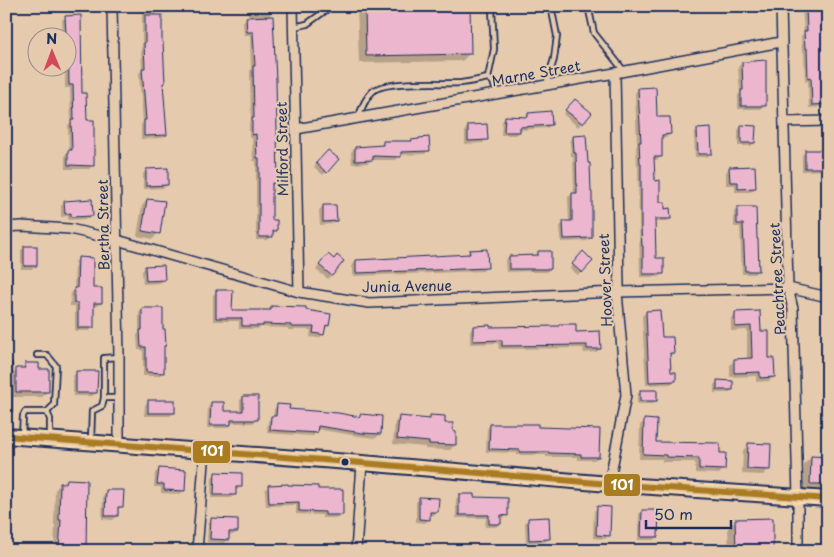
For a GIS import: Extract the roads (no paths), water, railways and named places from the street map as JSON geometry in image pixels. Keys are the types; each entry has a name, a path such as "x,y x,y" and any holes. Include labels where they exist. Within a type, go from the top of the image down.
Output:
{"main road":[{"path":"6,436 205,450 609,484 828,499"}],"street":[{"name":"Bertha Street","path":"112,6 120,398 119,444"},
{"name":"Milford Street","path":"293,6 299,292"},
{"name":"Peachtree Street","path":"781,6 788,288 793,309 798,551"},
{"name":"Marne Street","path":"296,129 782,42"},
{"name":"Hoover Street","path":"609,484 626,395 617,292 619,286 620,72"},
{"path":"784,122 828,121"},
{"name":"Junia Avenue","path":"6,227 70,229 117,240 299,292 369,302 617,292 788,288 828,297"},
{"path":"197,551 205,450"},
{"path":"356,551 362,463"}],"lane":[{"path":"294,26 307,24 329,8 329,6"},
{"path":"546,85 554,59 557,36 550,6"},
{"path":"588,6 594,33 620,72"},
{"path":"488,78 494,49 492,9"},
{"path":"358,118 363,104 374,90 382,86 463,83 488,78 493,82 497,94"},
{"path":"22,437 23,416 25,412 47,412 54,406 56,366 47,356 36,355"},
{"path":"90,442 92,411 102,406 104,398 104,358 119,357"},
{"path":"6,410 9,410 9,365"},
{"path":"104,398 120,398"},
{"path":"47,412 50,419 50,439"}]}
